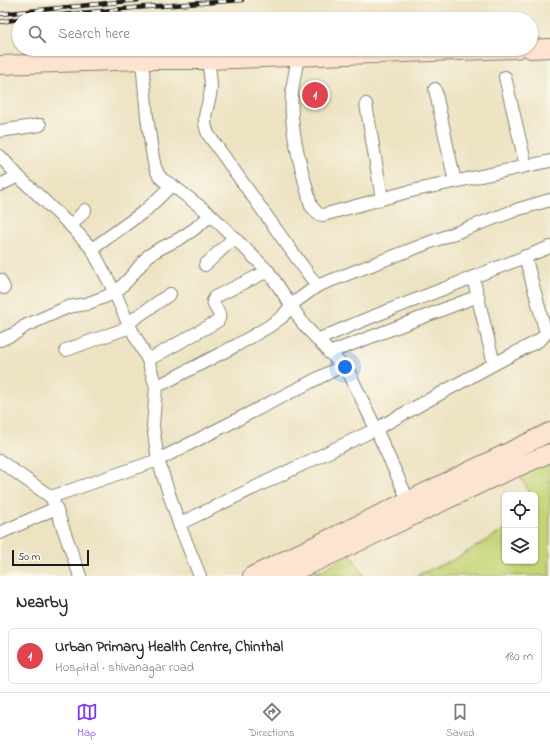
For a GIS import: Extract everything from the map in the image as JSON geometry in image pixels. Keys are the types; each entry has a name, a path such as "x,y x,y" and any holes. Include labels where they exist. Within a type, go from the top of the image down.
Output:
{"street":[{"path":"538,48 550,48"},
{"path":"0,65 142,60 208,60 298,56 292,94 296,142 311,206 318,214 323,215 407,192 550,162"},
{"path":"142,60 147,117 155,167 158,174 163,180 172,185 211,215 268,271 304,325 342,366 353,381 404,491"},
{"path":"208,60 211,86 210,98 204,122 208,134 317,286"},
{"path":"505,77 526,166"},
{"path":"435,89 455,182"},
{"path":"366,104 382,199"},
{"path":"0,131 40,125"},
{"path":"0,156 18,176 71,226 92,249 148,360 156,388 153,426 158,460 179,524 200,576"},
{"path":"0,185 18,176"},
{"path":"92,249 146,210 172,185"},
{"path":"156,388 268,327 282,317 291,304 317,286 428,242 519,209 550,200"},
{"path":"71,226 85,210"},
{"path":"0,340 16,333 25,326 68,307 86,304 115,294 148,256 193,230 211,215"},
{"path":"205,265 234,238"},
{"path":"317,340 550,247"},
{"path":"179,524 376,429 538,341 546,333 525,256"},
{"path":"148,360 218,321 220,318 220,313 213,304 215,297 268,271"},
{"path":"473,277 494,364"},
{"path":"66,350 129,325 170,294"},
{"path":"329,353 478,296"},
{"path":"0,533 54,502 158,460 342,366"},
{"path":"258,573 269,558 276,553 550,420"},
{"path":"258,573 550,432"},
{"path":"258,573 289,571 311,564 490,479 542,456 550,454"},
{"path":"0,461 54,502 80,576"}],"green space":[{"path":"550,461 550,576 415,576 455,559 502,531 502,564 538,564 538,492 529,492 515,468"},
{"path":"351,554 364,576 311,576"}],"railway":[{"path":"20,12 139,0"},
{"path":"92,12 242,0"},
{"path":"0,14 12,13"},
{"path":"0,22 12,20"}],"place":[{"name":"Urban Primary Health Centre, Chinthal","path":"315,95"}]}
